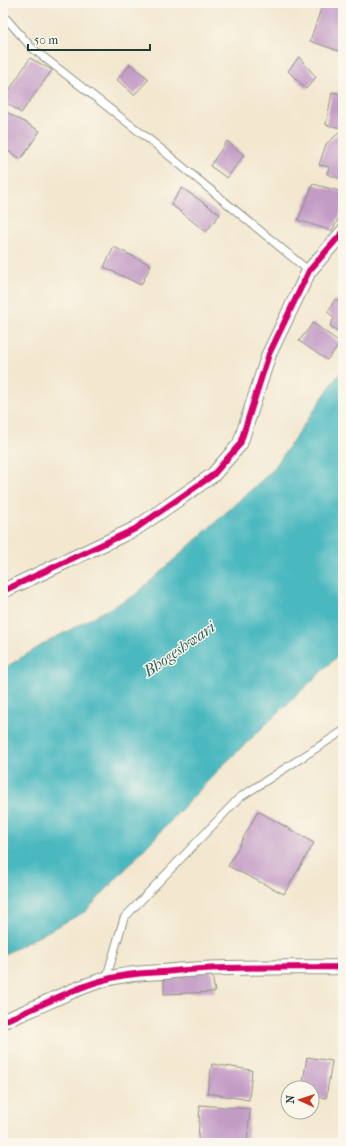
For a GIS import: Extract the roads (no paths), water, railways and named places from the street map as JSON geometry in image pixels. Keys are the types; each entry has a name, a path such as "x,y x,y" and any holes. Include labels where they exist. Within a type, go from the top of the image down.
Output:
{"street":[{"path":"3,591 135,529 213,475 240,444 269,354 309,271 343,232"},
{"path":"3,1021 22,1014 82,986 106,979 176,970 343,967"}],"lane":[{"path":"3,15 32,48 155,144 309,271"},
{"path":"106,979 124,918 189,849 239,798 343,731"}],"water":[{"name":"Bhogeshwari","path":"343,368 343,651 222,766 86,911 3,955 3,669 47,642 135,595 272,471"}]}
